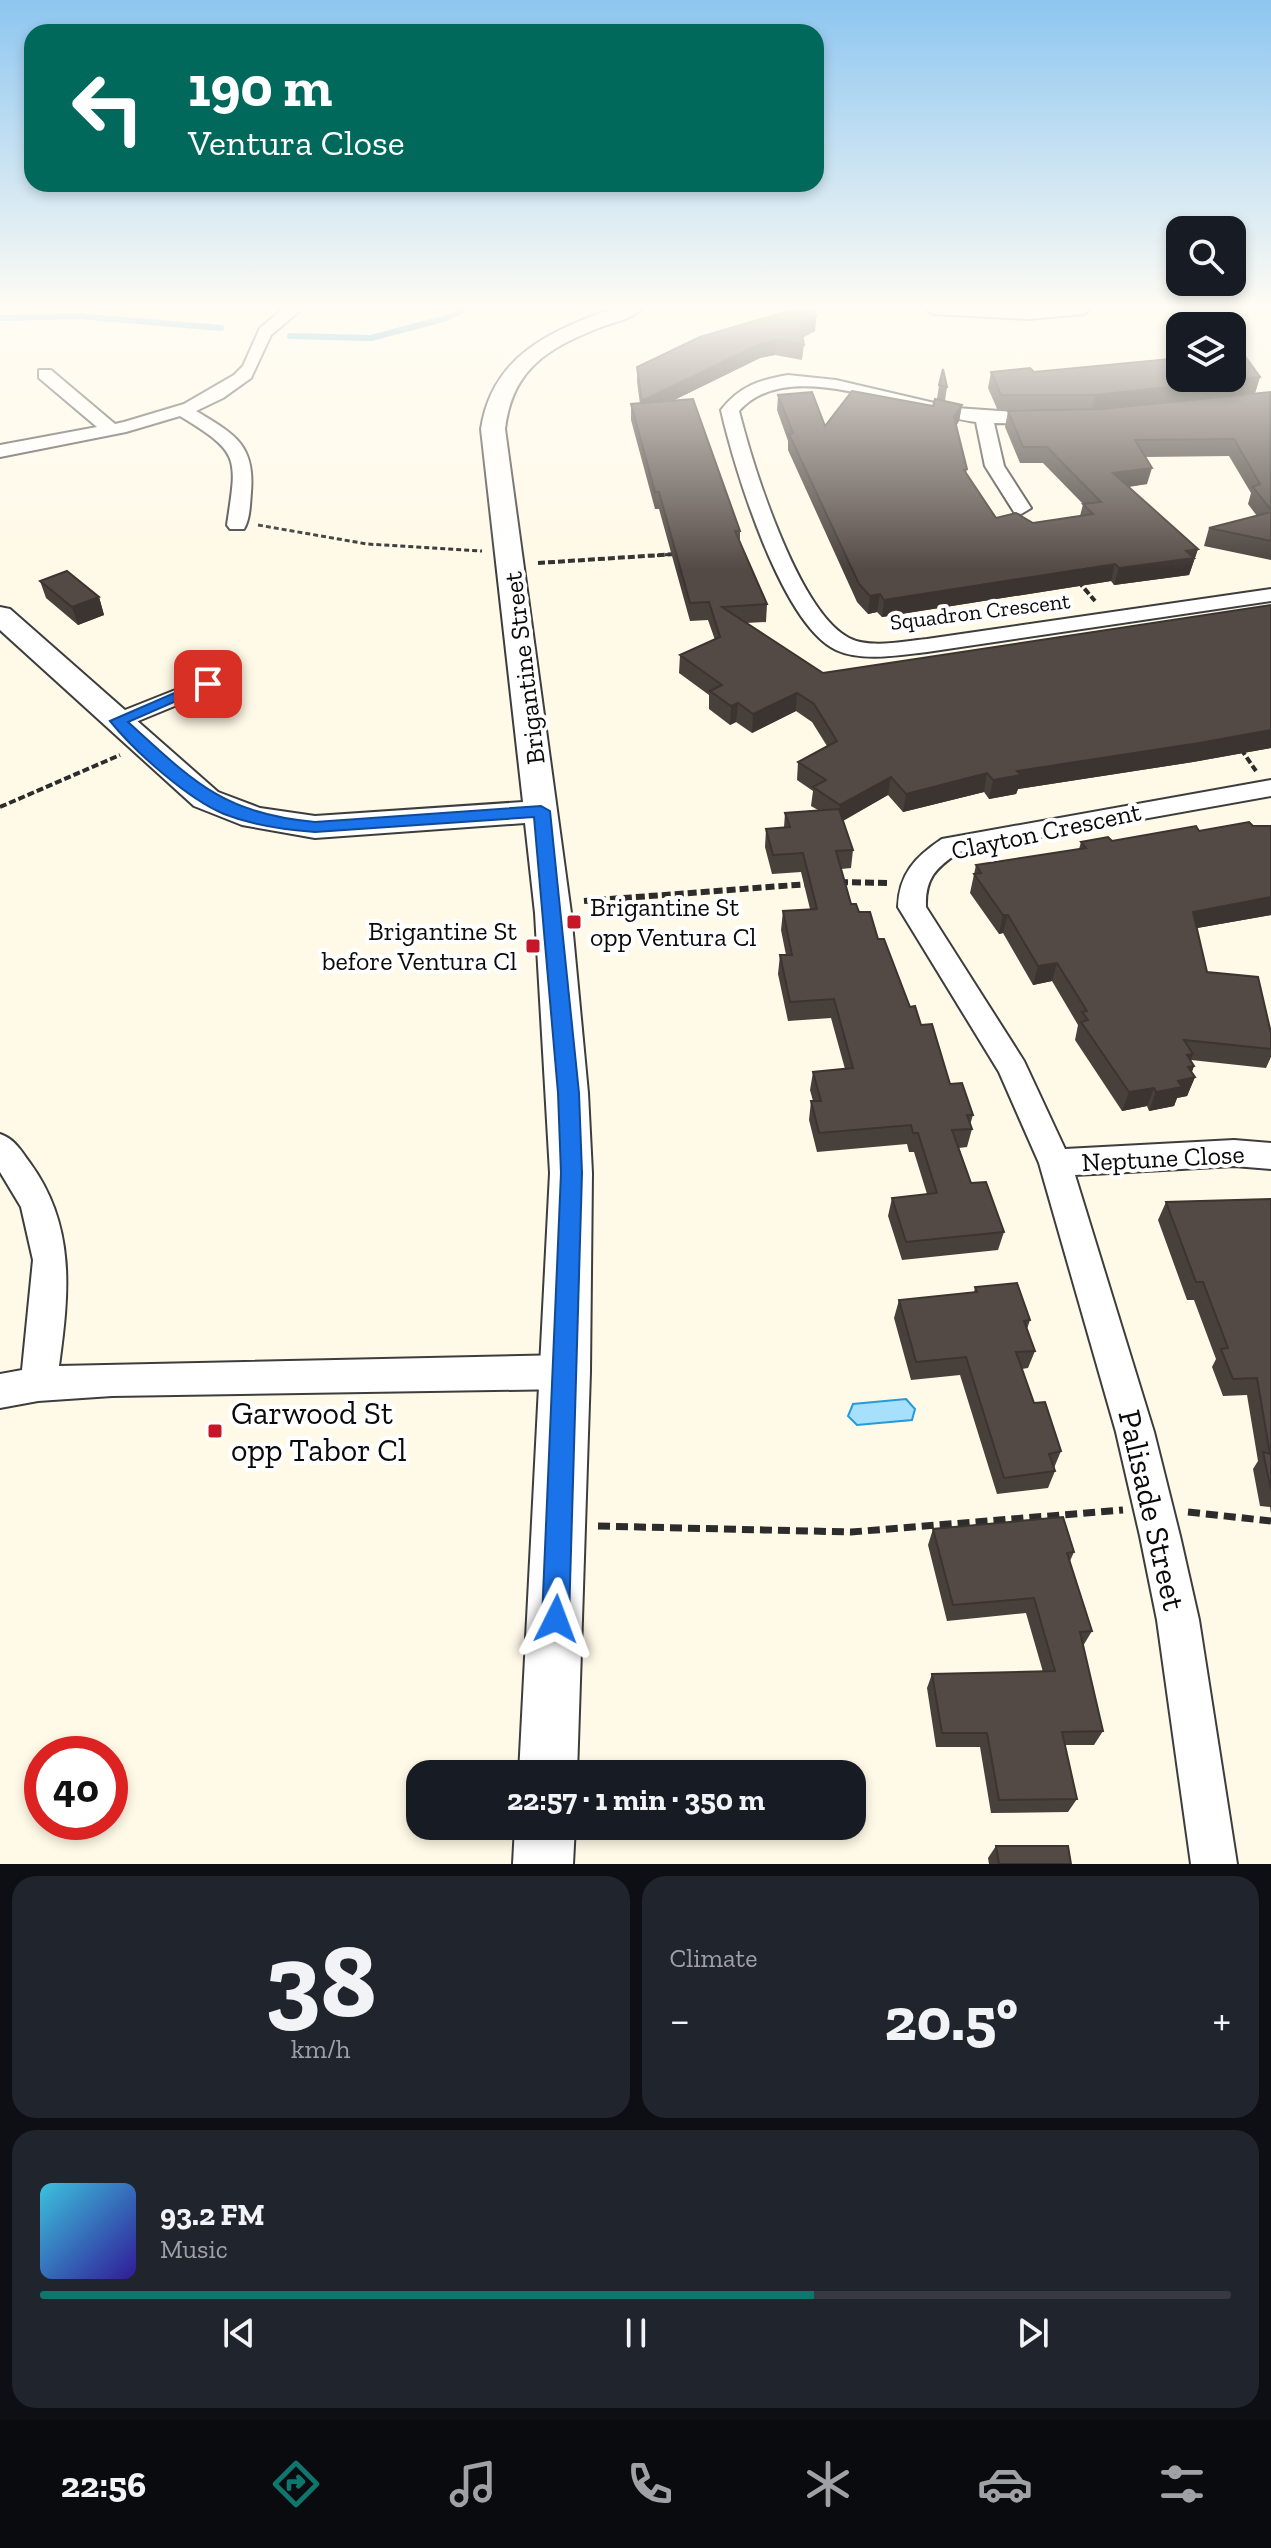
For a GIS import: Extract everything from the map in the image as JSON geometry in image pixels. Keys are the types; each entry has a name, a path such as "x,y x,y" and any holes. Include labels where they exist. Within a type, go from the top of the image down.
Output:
{"street":[{"path":"71,396 109,428"},
{"path":"0,451 182,410 209,396"},
{"name":"Brigantine Street","path":"499,396 493,429 553,913 571,1173 561,1525 549,1760"},
{"name":"Squadron Crescent","path":"743,396 730,410 734,434 776,548 816,624 842,645 888,647 952,642 1271,595"},
{"name":"Squadron Crescent","path":"884,396 929,409 985,418 1066,418"},
{"path":"182,410 227,437 241,454 245,474 237,523"},
{"path":"985,418 984,435 992,461 1021,508"},
{"path":"0,615 206,799 242,814 285,825 354,826 541,811"},
{"path":"118,721 208,684"},
{"name":"Clayton Crescent","path":"911,886 925,863 951,845 1269,788"},
{"path":"911,886 912,907 1013,1069 1055,1163"},
{"path":"0,1147 20,1172 44,1217 49,1244 53,1272 38,1384"},
{"name":"Neptune Close","path":"1055,1163 1234,1153 1271,1156"},
{"name":"Palisade Street","path":"1055,1163 1135,1432 1154,1508 1178,1620 1214,1864"},
{"path":"0,1391 38,1384 128,1379 566,1372"},
{"path":"543,1864 544,1840"}],"path":[{"path":"237,523 367,544 510,557 683,554"},
{"path":"1073,576 1103,610 1119,617"},
{"path":"1236,744 1269,788"},
{"path":"0,807 143,745"},
{"path":"833,882 863,880 911,886"},
{"path":"553,913 591,898 818,883"},
{"path":"561,1525 851,1532 1154,1508 1271,1521"}],"water":[{"path":"906,1399 915,1409 912,1420 857,1425 848,1416 853,1404"}],"building":[{"path":"778,396 814,396 825,426 848,396 879,396 933,406 935,399 962,405 954,417 967,469 964,470 996,518 1016,513 1033,523 1093,514 1083,504 1101,502 1047,447 1023,447 1008,411 1102,409 1231,396 1270,396 1271,510 1253,487 1260,484 1234,439 1135,440 1152,468 1113,473 1198,549 1186,551 1194,558 1119,568 1115,564 884,600 880,594 870,596 859,584 789,434 793,433"},
{"path":"693,399 740,531 735,531 767,604 722,607 823,673 1271,605 1271,730 1017,771 1021,775 993,780 987,773 906,794 891,777 840,805 813,787 826,780 798,762 837,741 814,704 797,693 753,714 738,703 731,706 710,691 722,685 680,655 720,637 709,602 690,603 631,404"},
{"path":"1271,512 1271,541 1209,528"},
{"path":"67,571 99,597 72,607 40,581"},
{"path":"839,809 853,850 836,851 851,904 856,904 859,912 870,912 878,939 884,939 910,1007 915,1006 921,1025 932,1024 950,1084 962,1083 973,1115 967,1115 972,1129 952,1130 971,1183 986,1182 1004,1232 906,1242 892,1198 937,1193 918,1133 913,1133 911,1125 819,1133 811,1101 821,1101 813,1072 853,1068 834,999 790,1002 780,955 792,955 783,911 817,909 803,853 773,855 766,829 790,827 785,813"},
{"path":"1249,822 1253,826 1271,826 1271,897 1193,912 1207,972 1258,977 1271,1033 1271,1049 1184,1040 1193,1054 1187,1055 1194,1066 1188,1067 1195,1077 1178,1081 1182,1087 1156,1092 1154,1088 1129,1092 1081,1022 1088,1020 1082,1012 1087,1011 1057,963 1038,966 1008,915 1003,915 974,874 981,873 976,865 1086,848 1081,842 1108,837 1112,841 1196,826 1199,831"},
{"path":"1271,1199 1271,1490 1263,1452 1270,1454 1257,1378 1233,1379 1221,1349 1228,1348 1203,1282 1196,1282 1166,1202"},
{"path":"1017,1283 1030,1320 1024,1321 1035,1351 1016,1352 1034,1403 1045,1402 1061,1451 1049,1454 1055,1471 1004,1478 966,1357 916,1362 899,1300 977,1292 975,1287"},
{"path":"1063,1517 1074,1552 1067,1553 1092,1631 1080,1632 1103,1731 1062,1732 1077,1799 999,1800 987,1733 942,1733 932,1674 1055,1671 1034,1598 953,1605 933,1529"},
{"path":"996,1846 1068,1846 1071,1864 999,1864"}],"place":[{"name":"Brigantine St opp Ventura Cl","path":"574,922"},
{"name":"Brigantine St before Ventura Cl","path":"533,946"},
{"name":"Garwood St opp Tabor Cl","path":"215,1431"}],"route":[{"path":"208,684 118,721 183,781 206,799 229,810 285,825 315,827 541,811 568,1093 571,1173 556,1619"}]}
